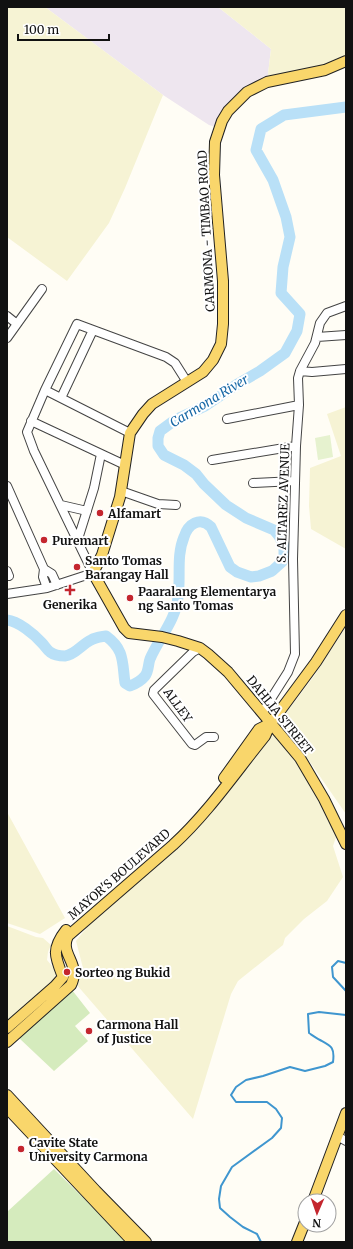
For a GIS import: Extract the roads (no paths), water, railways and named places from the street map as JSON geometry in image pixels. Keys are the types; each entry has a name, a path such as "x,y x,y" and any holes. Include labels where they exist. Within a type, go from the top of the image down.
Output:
{"main road":[{"name":"CARMONA - TIMBAO ROAD","path":"93,573 102,555 121,491 130,433 152,404 203,372 213,360 220,344 224,304 223,274 214,175 215,142 222,120 228,111 247,92 267,82 325,70 346,61"},
{"name":"DAHLIA STREET","path":"93,573 124,628 129,633 162,637 200,648 228,672 300,758 324,799 346,844"},
{"name":"MAYOR'S BOULEVARD","path":"7,1042 72,985 74,971 65,942 68,936 189,830 265,736 271,723 316,662 346,614"},
{"name":"MAYOR'S BOULEVARD","path":"7,1028 55,986 63,977 56,960 55,953 59,940 70,925 184,826 226,775 259,729 271,723"},
{"path":"7,1095 46,1143 132,1242"},
{"path":"7,1108 96,1191 146,1242"},
{"path":"317,1193 342,1139 346,1113"}],"street":[{"path":"7,338 42,289"},
{"name":"S. ALTAREZ AVENUE","path":"262,713 288,672 295,654 293,559 296,446 299,405 298,378 315,343 320,323 327,313 346,306"},
{"path":"7,316 17,324"},
{"path":"7,594 47,588 93,573 78,539 34,451 27,432 45,390 77,324 166,357 175,363 187,382"},
{"path":"61,398 93,330"},
{"path":"317,336 346,335"},
{"path":"300,372 346,369"},
{"path":"45,390 130,433"},
{"path":"227,419 299,405"},
{"path":"31,422 125,465"},
{"path":"212,460 296,446"},
{"path":"78,539 94,488 101,454"},
{"path":"253,483 295,481"},
{"path":"7,486 44,569 43,577 47,588"},
{"path":"121,491 158,504 176,506"},
{"path":"61,505 87,511"},
{"path":"44,569 52,574 56,585"},
{"path":"7,571 9,576 7,576"},
{"name":"ALLEY","path":"200,648 193,652 154,690 153,694 192,744 195,745 206,737 214,737"}],"waterway":[{"name":"Carmona River","path":"7,620 26,628 39,639 49,651 60,656 69,655 93,639 106,636 117,646 120,651 125,683 130,686 140,681 146,674 150,659 171,621 177,605 179,590 180,552 186,532 191,525 203,522 211,527 230,567 237,572 251,577 259,576 272,571 282,562 284,556 284,546 274,530 246,518 226,505 204,484 196,474 184,465 164,455 158,446 158,438 160,431 175,420 205,406 285,353 297,331 300,314 281,293 283,267 290,237 286,217 273,180 256,150 261,129 284,115 346,107"},
{"path":"346,963 338,961 332,967 333,977 346,991"},
{"path":"261,1242 257,1234 243,1227 220,1208 219,1199 221,1186 232,1167 272,1138 281,1128 282,1118 276,1109 267,1102 236,1102 231,1095 236,1087 246,1080 290,1067 305,1071 325,1066 333,1062 333,1050 327,1044 309,1033 308,1014 319,1012 346,1015"}],"place":[{"name":"Alfamart","path":"100,513"},
{"name":"Puremart","path":"44,540"},
{"name":"Santo Tomas Barangay Hall","path":"77,567"},
{"name":"Generika","path":"70,590"},
{"name":"Paaralang Elementarya ng Santo Tomas","path":"130,598"},
{"name":"Sorteo ng Bukid","path":"67,972"},
{"name":"Carmona Hall of Justice","path":"89,1031"},
{"name":"Cavite State University Carmona","path":"21,1149"}]}
